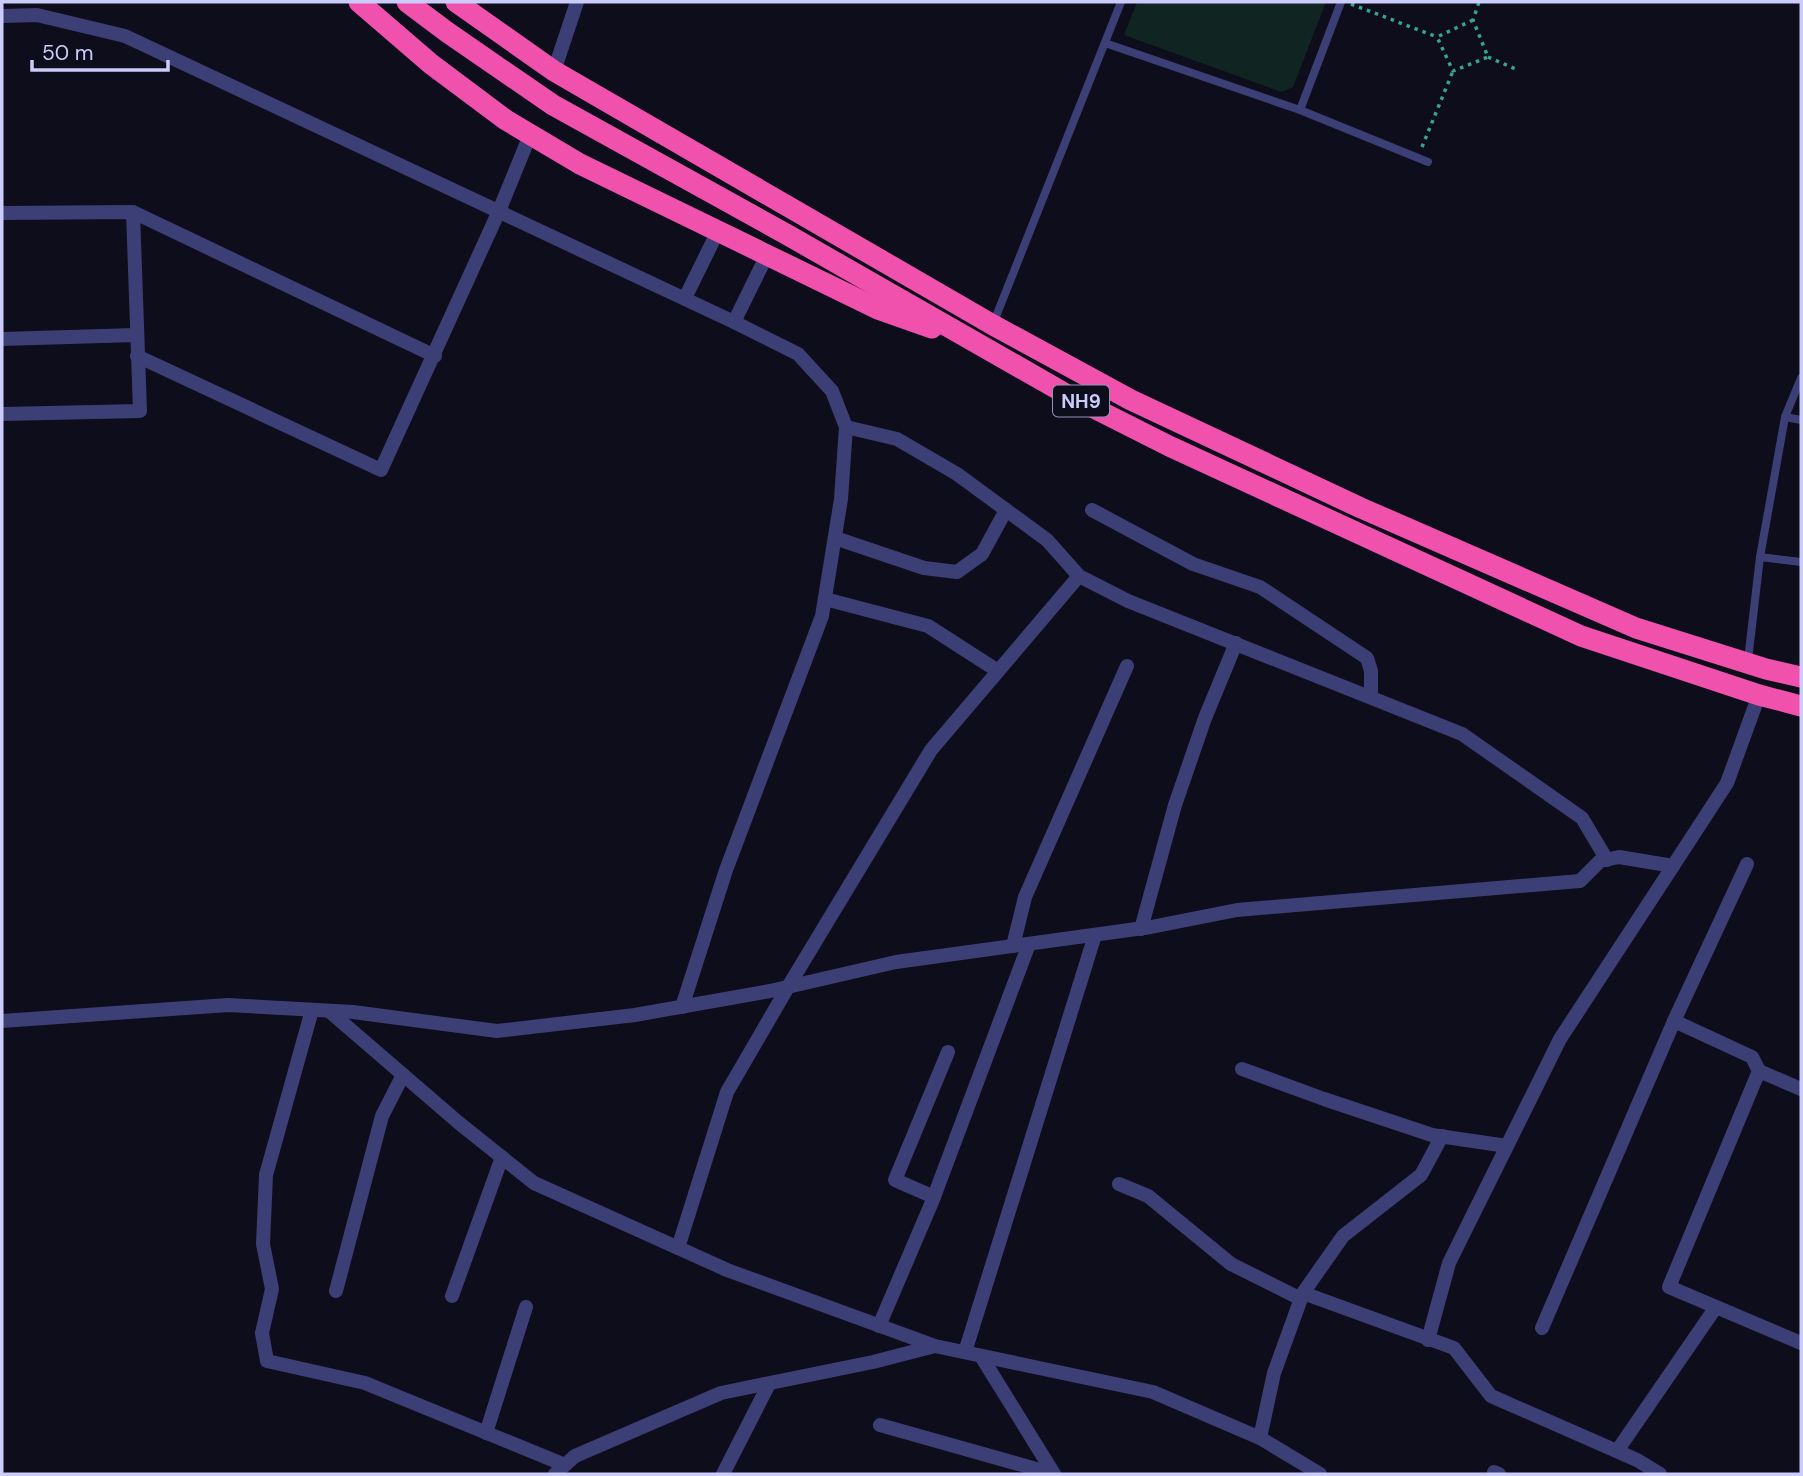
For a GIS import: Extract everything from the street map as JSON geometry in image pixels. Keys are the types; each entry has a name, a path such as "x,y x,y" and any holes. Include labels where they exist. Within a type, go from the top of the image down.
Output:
{"highway":[{"path":"359,2 431,64 506,120 580,164 878,309 981,345 993,325"},
{"name":"NH9","path":"407,2 553,106 1100,411 1351,531 1581,636 1759,695 1801,706"},
{"name":"NH9","path":"456,2 554,71 993,325 1131,400 1361,509 1636,628 1801,677"},
{"path":"1351,531 1361,509"},
{"path":"1445,573 1453,548"},
{"path":"1757,666 1759,695"}],"street":[{"path":"554,71 577,2"},
{"path":"2,16 37,15 125,36 734,321 798,354 832,391 846,427 841,499 822,616 726,870 682,1007"},
{"path":"137,356 382,470 435,356 530,135"},
{"path":"2,213 133,212 435,356"},
{"path":"2,414 140,411 133,212"},
{"path":"685,298 718,231"},
{"path":"734,321 766,255"},
{"path":"2,339 136,335"},
{"path":"846,427 897,439 957,474 1047,540 1079,576 1128,601 1462,734 1582,818 1607,860"},
{"path":"835,538 924,568 957,572 982,554 1006,510"},
{"path":"1092,510 1193,564 1260,587 1367,658 1371,671 1371,697"},
{"path":"678,1248 727,1092 788,987 931,750 1079,576"},
{"path":"825,598 928,626 998,671"},
{"path":"1141,929 1175,806 1205,718 1236,643"},
{"path":"1013,946 1025,897 1127,666"},
{"path":"1428,1340 1449,1263 1560,1039 1727,783 1759,695"},
{"path":"2,1021 228,1005 329,1011 497,1031 635,1015 788,987 896,962 1141,929 1237,910 1580,881 1600,861 1619,857 1673,866"},
{"path":"1542,1328 1674,1021 1747,863"},
{"path":"965,1352 1095,935"},
{"path":"879,1326 934,1198 1029,944"},
{"path":"312,1010 266,1175 263,1244 272,1289 262,1333 267,1361 365,1382 486,1433 560,1470 575,1456 721,1393 873,1362 935,1346"},
{"path":"329,1011 534,1183 727,1270 935,1346 1153,1392 1260,1438 1320,1474"},
{"path":"1674,1021 1752,1057 1759,1071 1801,1089"},
{"path":"934,1198 895,1180 948,1052"},
{"path":"1242,1069 1432,1135 1507,1146"},
{"path":"1759,1071 1669,1287 1801,1343"},
{"path":"337,1291 382,1116 403,1075"},
{"path":"1260,1438 1274,1374 1302,1296 1343,1236 1421,1175 1442,1136"},
{"path":"452,1296 502,1157"},
{"path":"1119,1184 1148,1196 1231,1264 1302,1296 1454,1348 1491,1396 1637,1460 1660,1474"},
{"path":"486,1433 526,1307"},
{"path":"1617,1451 1716,1307"},
{"path":"981,1356 1054,1474"},
{"path":"723,1474 769,1384"},
{"path":"880,1425 1054,1474"}],"lane":[{"path":"993,325 1121,2"},
{"path":"1300,110 1343,2"},
{"path":"1105,43 1300,110 1428,162"},
{"path":"1757,666 1760,557 1785,417 1801,378"},
{"path":"1785,417 1801,420"},
{"path":"1760,557 1801,562"}],"path":[{"path":"1343,2 1437,37 1453,71"},
{"path":"1479,2 1473,20 1488,57 1518,70"},
{"path":"1437,37 1473,20"},
{"path":"1418,158 1453,71 1488,57"}],"green space":[{"path":"1137,2 1326,2 1293,87 1282,92 1124,35"}]}
